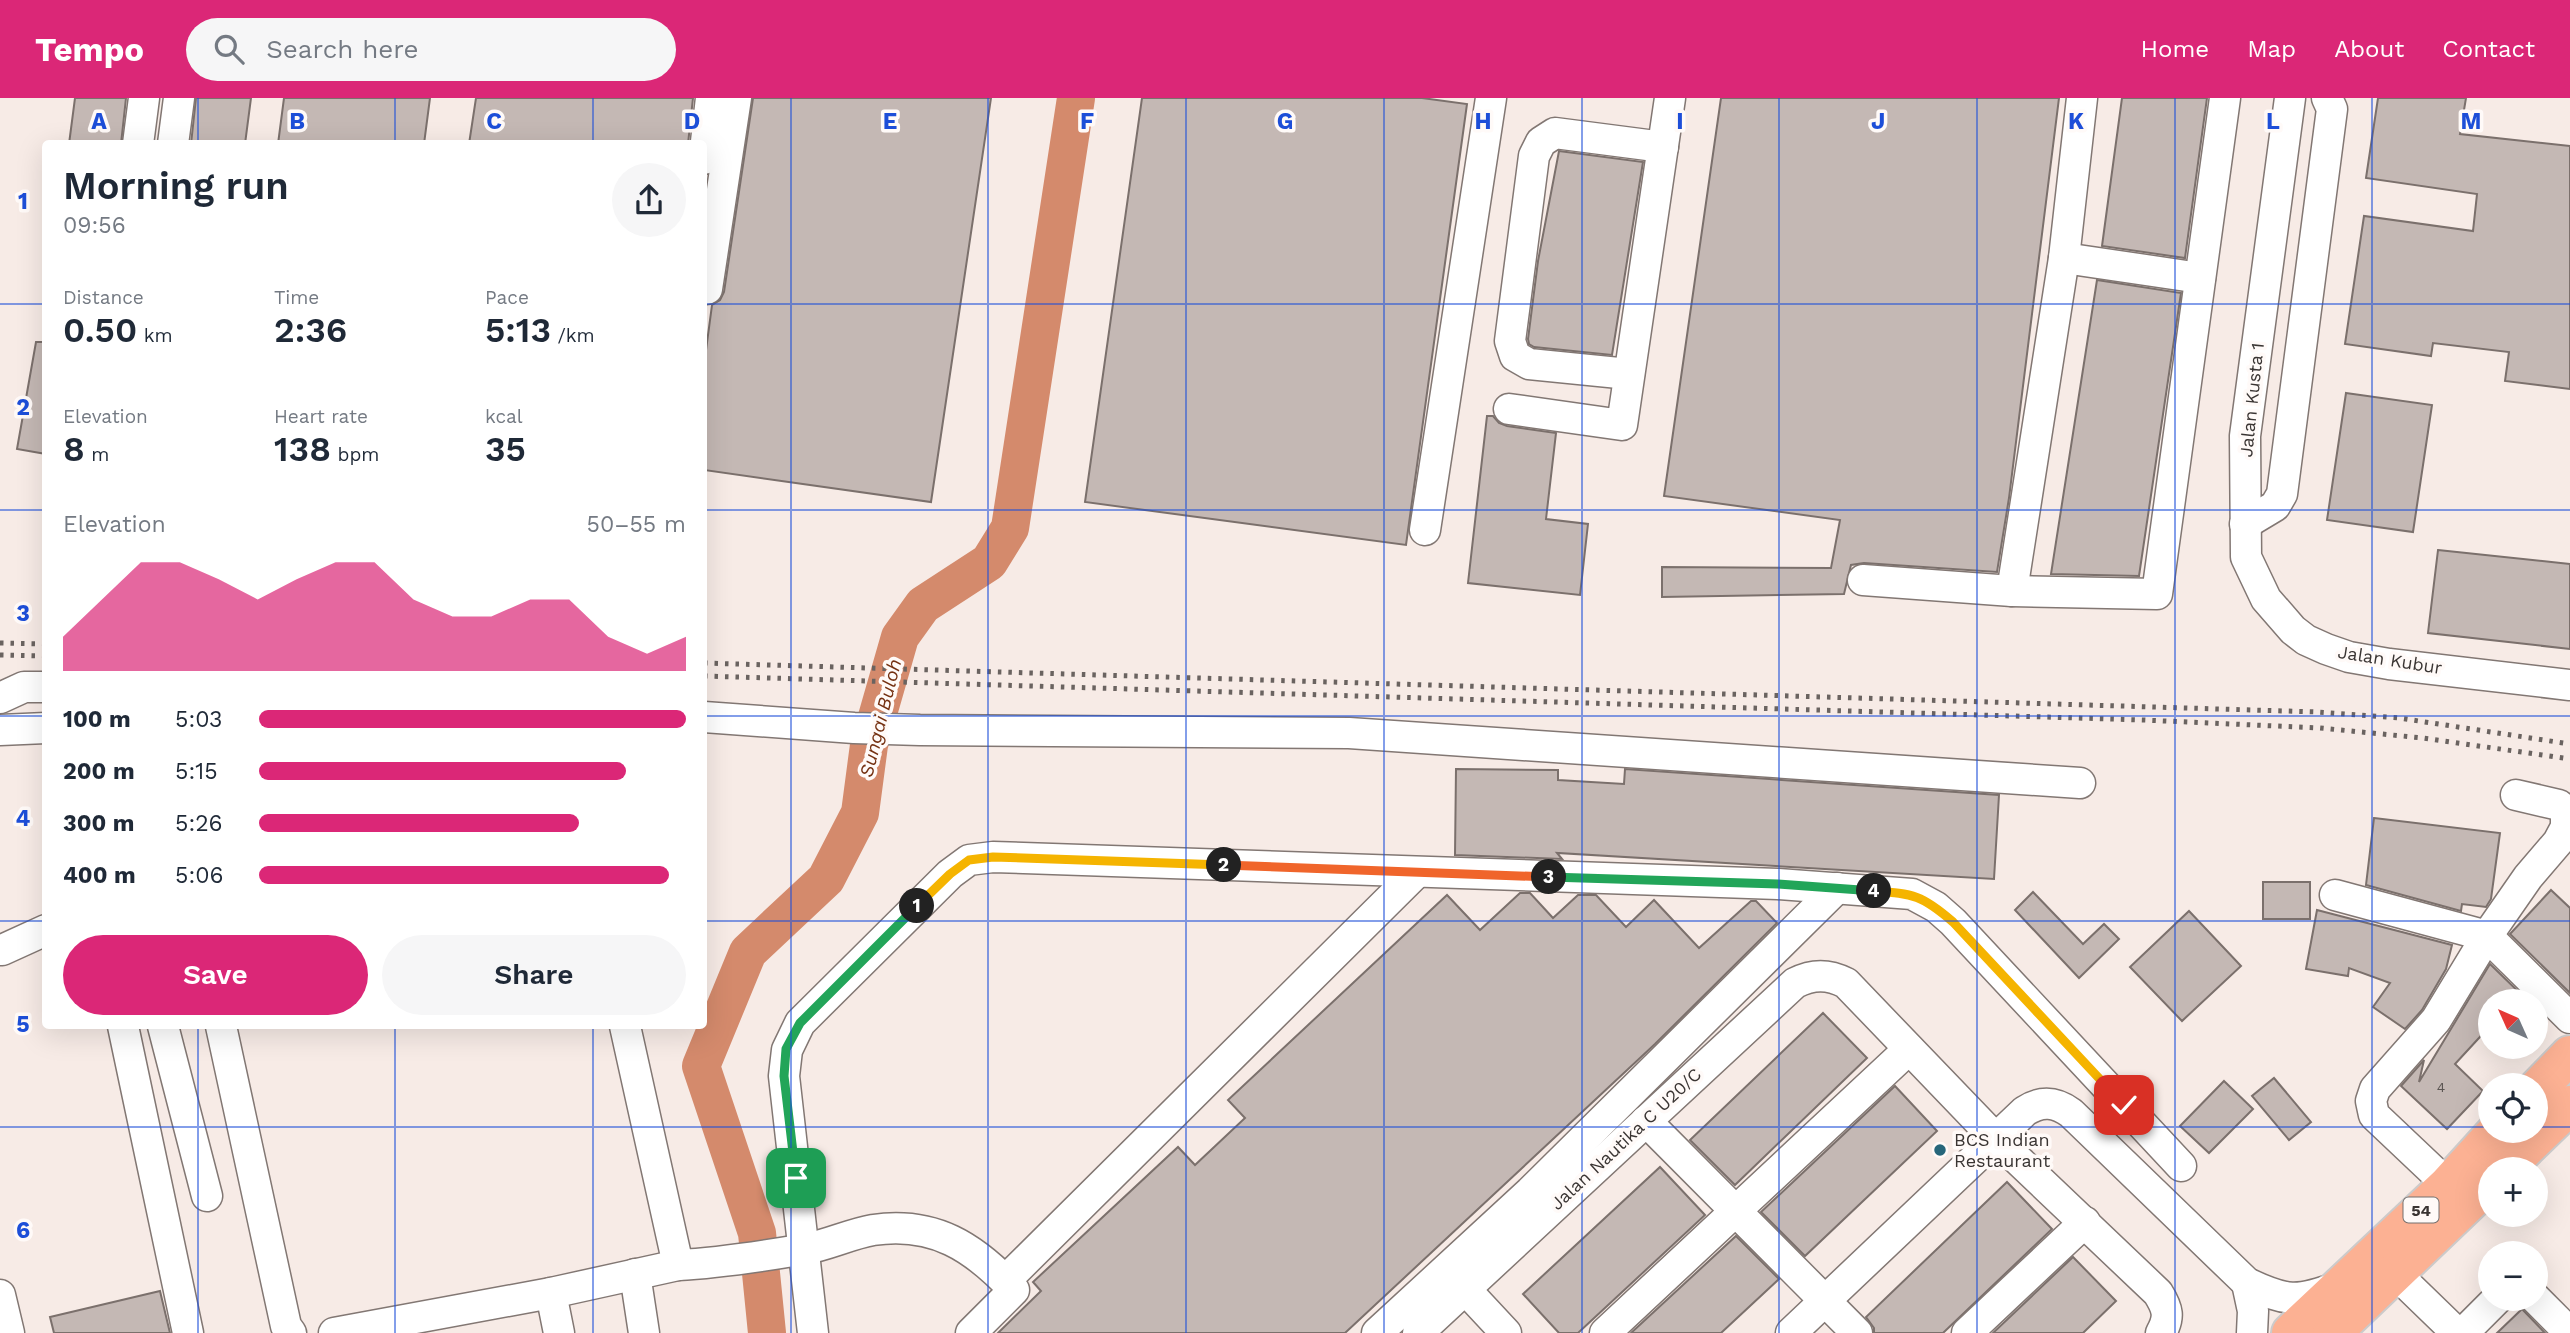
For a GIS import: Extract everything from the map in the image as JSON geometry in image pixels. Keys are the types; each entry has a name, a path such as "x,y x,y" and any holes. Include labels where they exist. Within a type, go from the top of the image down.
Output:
{"highway":[{"path":"2548,1078 2570,1055"},
{"path":"2516,1157 2570,1105"},
{"name":"54","path":"2291,1333 2448,1185 2486,1143"},
{"name":"54","path":"2332,1333 2478,1194"}],"street":[{"path":"139,140 144,98"},
{"path":"174,140 179,98"},
{"path":"706,140 711,98"},
{"path":"707,289 736,98"},
{"path":"1425,530 1492,98"},
{"path":"1509,409 1622,425 1670,98"},
{"path":"2012,591 2064,258 2082,98"},
{"path":"1863,580 2012,591 2157,594 2225,98"},
{"name":"Jalan Kusta 1","path":"2245,524 2245,436 2290,98"},
{"name":"Jalan Kusta 1","path":"2245,524 2269,443 2315,98"},
{"path":"2245,524 2275,506 2282,494 2332,109 2327,98"},
{"path":"1629,374 1529,364 1515,356 1510,341 1534,156 1541,142 1555,133 1663,146"},
{"path":"2064,258 2200,278"},
{"name":"Jalan Kubur","path":"2245,524 2246,557 2266,599 2293,630 2306,640 2362,659 2570,685"},
{"path":"0,698 24,687 42,687"},
{"path":"707,717 854,729 1349,733 2080,783"},
{"path":"0,730 42,728"},
{"path":"2448,1185 2374,1115 2371,1101 2375,1089 2436,1020 2487,936 2528,877 2558,842 2566,827 2566,813 2559,805 2516,795"},
{"path":"813,1333 799,1249 784,1076 786,1049 800,1023 950,874 969,860 1006,857 1764,883 1912,894 1936,907 1953,922 2181,1166"},
{"path":"1006,1280 1416,873"},
{"path":"1377,1333 1530,1192 1836,888"},
{"path":"2335,895 2487,936 2570,1018"},
{"path":"1,947 42,932"},
{"name":"Jalan Nautika C U20/C","path":"1418,1333 1795,983 1807,977 1821,976 1833,977 1846,983 1909,1049"},
{"path":"124,1029 188,1333"},
{"path":"164,1029 207,1195"},
{"path":"222,1029 286,1326 291,1333"},
{"path":"626,1029 678,1265"},
{"path":"1605,1333 1909,1049 1995,1138 2158,1293 2166,1307 2164,1326"},
{"path":"1791,1333 2025,1111 2048,1103 2060,1105 2071,1113 2247,1283 2270,1294 2289,1298 2308,1298 2342,1286"},
{"path":"1646,1121 1857,1333"},
{"path":"1967,1333 2085,1222"},
{"path":"334,1333 551,1293 678,1265 714,1263 799,1249 873,1230 923,1229 972,1250 1014,1290 971,1333"},
{"path":"2396,1273 2457,1333"},
{"path":"635,1275 644,1333"},
{"path":"2247,1283 2253,1311 2252,1333"},
{"path":"1465,1289 1506,1333"},
{"path":"551,1293 559,1333"},
{"path":"0,1295 9,1333"},
{"path":"2463,1333 2485,1311"},
{"path":"2548,1311 2570,1333"}],"building":[{"path":"75,98 126,98 121,140 70,140"},
{"path":"196,98 251,98 246,140 191,140"},
{"path":"284,98 430,98 425,140 279,140"},
{"path":"476,98 693,98 688,140 470,140"},
{"path":"753,98 991,98 931,502 707,470 707,342 712,305 720,300 724,292"},
{"path":"1142,98 1422,98 1467,104 1406,545 1085,502"},
{"path":"1721,98 2059,98 2009,498 1997,572 1864,563 1851,565 1844,594 1662,597 1662,567 1831,568 1840,520 1664,496"},
{"path":"2122,98 2207,98 2185,258 2102,246"},
{"path":"2378,98 2466,98 2460,134 2570,146 2570,389 2505,381 2509,352 2433,343 2431,356 2345,344 2364,216 2473,231 2477,194 2366,178"},
{"path":"1559,151 1643,162 1612,355 1534,347 1529,344 1538,261"},
{"path":"2097,280 2181,293 2139,576 2051,574"},
{"path":"36,342 42,342 42,453 17,449"},
{"path":"2346,393 2432,405 2413,532 2327,520"},
{"path":"1487,416 1493,416 1499,423 1507,426 1556,433 1546,519 1588,524 1580,595 1468,583"},
{"path":"2438,550 2570,564 2570,649 2428,633"},
{"path":"1456,769 1558,770 1558,780 1624,784 1625,769 1999,795 1994,879 1557,853 1562,859 1455,855"},
{"path":"2374,818 2500,833 2491,899 2486,907 2462,904 2461,911 2366,885"},
{"path":"2263,882 2310,882 2310,919 2263,919"},
{"path":"2551,890 2570,908 2570,993 2510,934"},
{"path":"2033,892 2083,944 2104,924 2119,939 2079,978 2015,910"},
{"path":"1520,893 1530,893 1553,918 1578,895 1596,895 1626,927 1654,900 1699,948 1751,901 1756,901 1777,923 1655,1044 1345,1333 998,1333 1041,1291 1033,1282 1178,1147 1195,1165 1245,1118 1228,1100 1447,895 1480,930"},
{"path":"2317,910 2452,945 2446,969 2422,1010 2405,1029 2373,1007 2390,983 2349,968 2348,976 2306,969"},
{"path":"2189,911 2241,966 2182,1021 2130,967"},
{"path":"2490,964 2516,989 2478,989 2478,1039 2455,1064 2478,1086 2478,1096 2447,1129 2401,1086 2424,1060 2419,1082"},
{"path":"1823,1013 1867,1058 1735,1185 1690,1140"},
{"path":"2274,1078 2311,1122 2289,1140 2252,1096"},
{"path":"2224,1081 2253,1109 2209,1153 2180,1126"},
{"path":"1895,1086 1937,1131 1805,1256 1761,1212"},
{"path":"1660,1167 1705,1215 1578,1333 1559,1333 1523,1294"},
{"path":"2007,1182 2052,1229 1943,1333 1874,1333 1874,1328 1866,1317"},
{"path":"1736,1236 1779,1279 1721,1333 1631,1333"},
{"path":"2073,1257 2116,1301 2083,1333 1993,1333"},
{"path":"160,1291 170,1333 54,1333 50,1317"},
{"path":"2520,1311 2524,1311 2545,1333 2497,1333"}],"waterway":[{"name":"Sungai Buloh","path":"767,1333 757,1233 701,1066 748,952 826,879 860,813 869,745 900,637 923,605 989,562 1010,528 1076,98"}],"railway":[{"path":"0,643 42,644"},
{"path":"0,655 42,656"},
{"path":"707,663 2318,712 2399,718 2570,744"},
{"path":"707,676 2143,720 2320,728 2423,738 2570,759"}],"place":[{"name":"BCS Indian Restaurant","path":"1940,1150"}],"route":[{"path":"796,1178 784,1076 786,1049 800,1023 950,874 969,860 993,857 1778,884 1912,894 1936,907 1953,922 2124,1105"}]}
